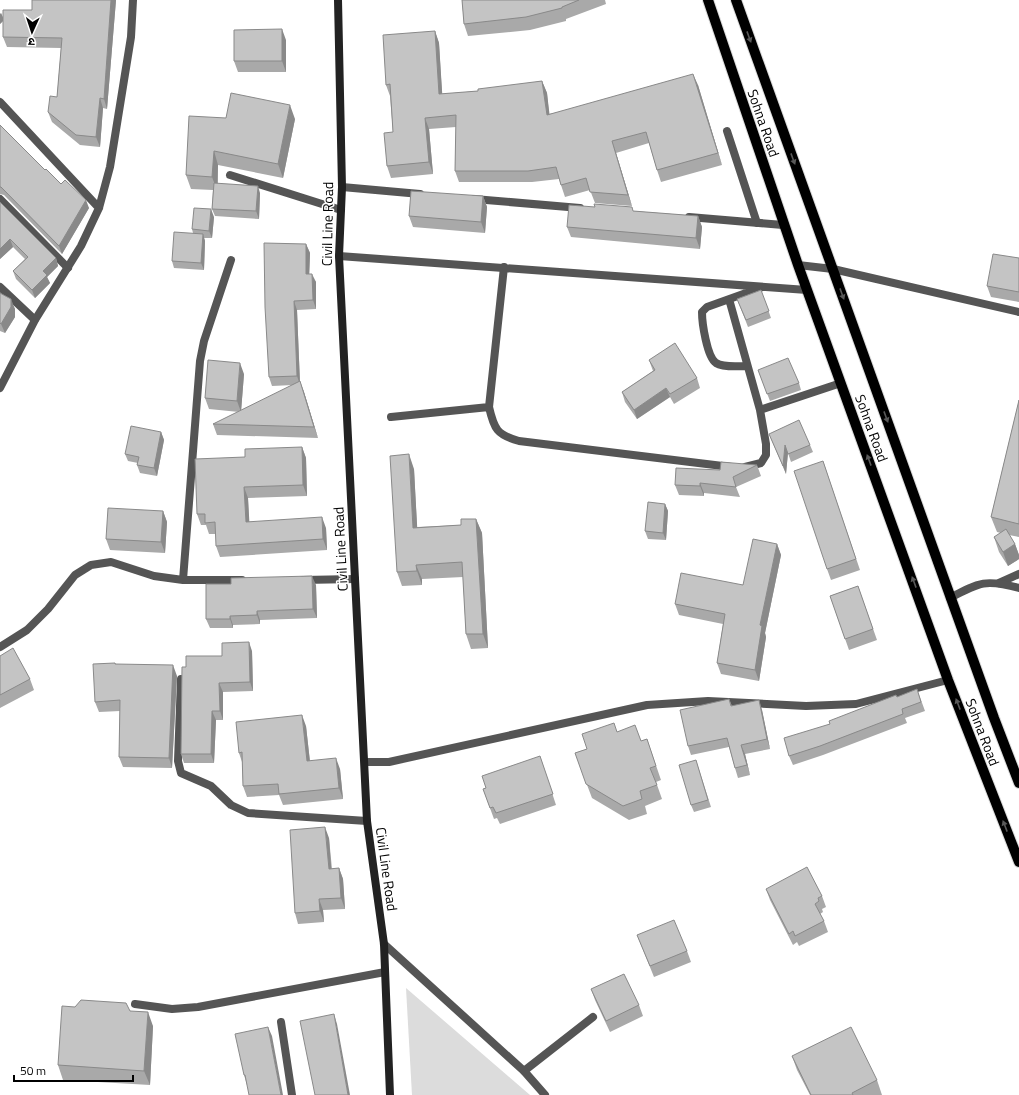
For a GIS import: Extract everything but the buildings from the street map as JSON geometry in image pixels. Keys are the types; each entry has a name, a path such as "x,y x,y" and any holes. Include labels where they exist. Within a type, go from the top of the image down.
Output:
{"main road":[{"name":"Sohna Road","path":"708,0 783,225 948,680 1019,862"},
{"name":"Sohna Road","path":"736,0 950,598 1019,783"}],"street":[{"path":"0,388 35,320 81,246 99,208 110,167 131,37 134,0"},
{"name":"Civil Line Road","path":"338,0 342,187 339,256 367,821 384,944 390,1095"},
{"path":"0,102 99,208"},
{"path":"727,131 757,223"},
{"path":"230,175 341,210"},
{"path":"342,187 428,195"},
{"path":"468,198 586,208"},
{"path":"0,199 68,268"},
{"path":"681,216 783,225"},
{"path":"339,256 807,290"},
{"path":"184,580 200,361 204,341 231,260"},
{"path":"798,265 833,270 1019,312"},
{"path":"504,267 489,407 493,423 498,432 507,438 519,442 724,466 749,467 761,463 766,455 766,444 760,410 729,299"},
{"path":"0,287 35,320"},
{"path":"748,366 723,365 716,363 712,357 704,332 702,312 707,308 762,287"},
{"path":"760,410 841,383"},
{"path":"391,417 489,407"},
{"path":"0,647 27,630 48,609 75,574 91,565 111,562 154,576 184,580 254,580"},
{"path":"950,598 975,584 999,582 1019,574"},
{"path":"292,580 355,579"},
{"path":"999,582 1019,588"},
{"path":"181,678 178,761 181,773 211,786 231,805 238,810 248,813 367,821"},
{"path":"365,762 389,762 647,705 708,701 806,706 856,704 948,680"},
{"path":"384,944 524,1071 545,1095"},
{"path":"135,1004 172,1009 198,1007 385,972"},
{"path":"524,1071 593,1017"},
{"path":"280,1022 292,1095"}],"shaded area":[{"path":"406,988 530,1095 412,1095"}]}
